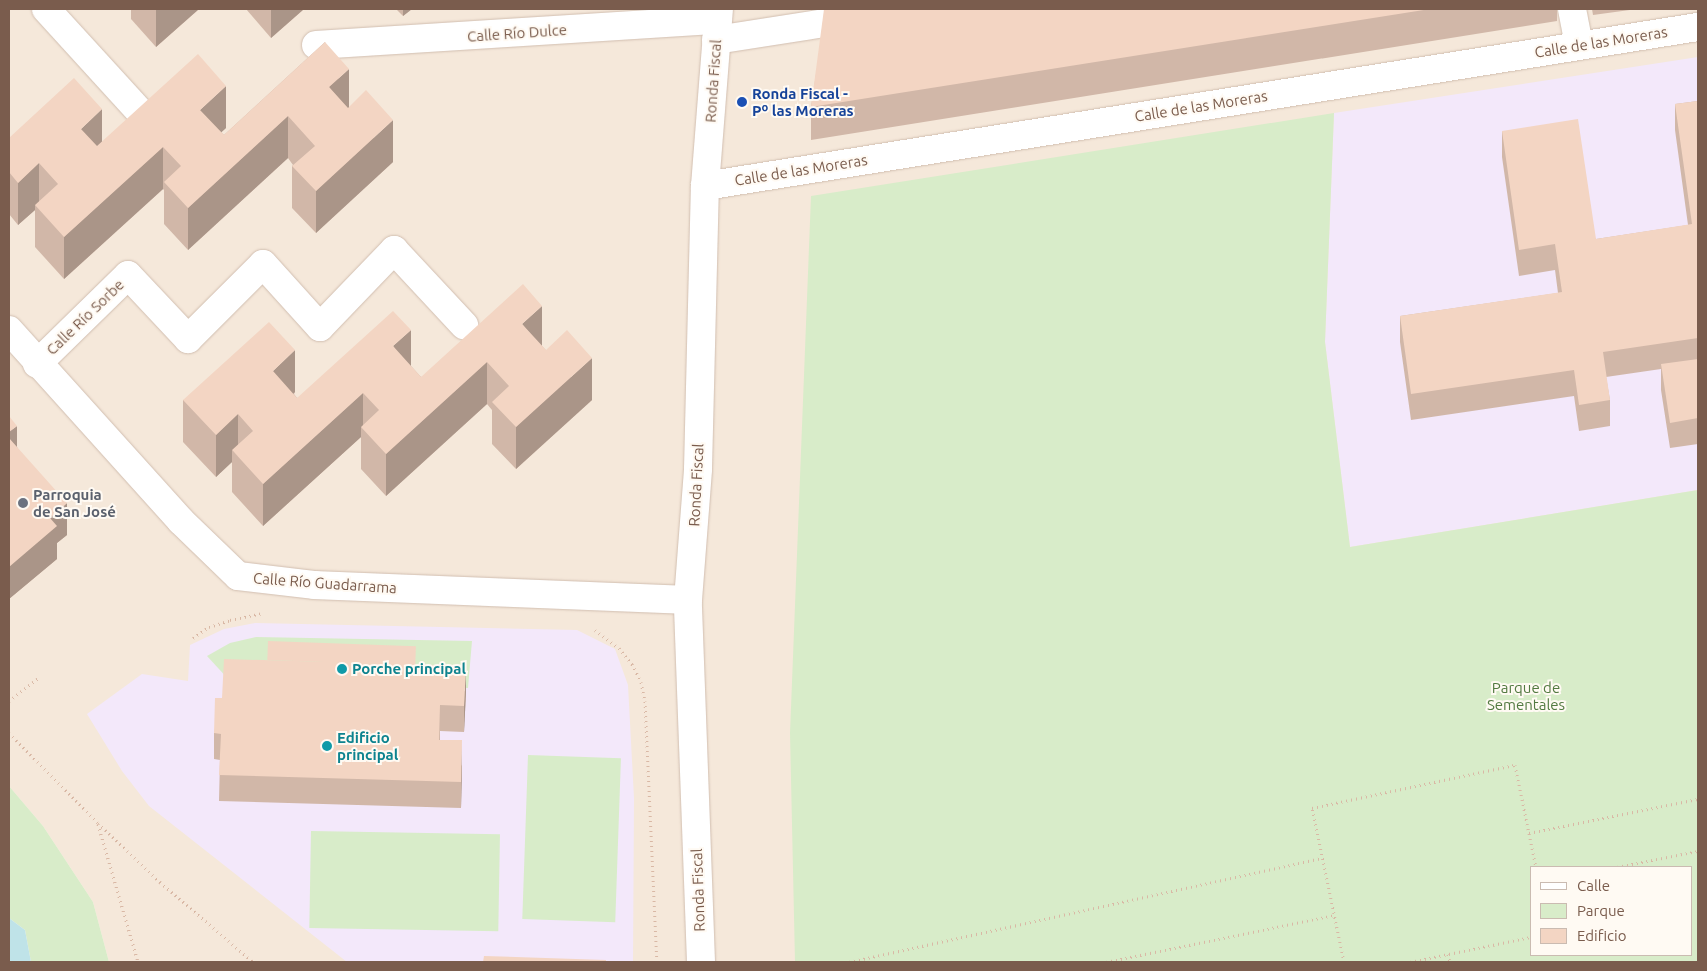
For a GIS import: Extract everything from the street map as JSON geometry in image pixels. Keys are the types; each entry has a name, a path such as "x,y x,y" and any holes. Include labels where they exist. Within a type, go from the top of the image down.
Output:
{"street":[{"path":"46,9 140,112"},
{"name":"Calle Río Dulce","path":"316,45 717,23 913,9"},
{"path":"1572,9 1579,45"},
{"name":"Ronda Fiscal","path":"701,962 688,600 698,469 704,186 717,23"},
{"name":"Calle de las Moreras","path":"704,186 1698,27"},
{"name":"Calle Río Sorbe","path":"37,364 128,275 188,339 263,264 320,327 394,250 464,325"},
{"name":"Calle Río Guadarrama","path":"9,330 37,364 180,521 238,576 315,585 688,600"}],"path":[{"path":"193,638 209,627 230,620 269,612"},
{"path":"592,628 619,648 632,664 641,682 645,701 657,962"},
{"path":"9,701 40,677"},
{"path":"9,733 98,824 160,882 253,962"},
{"path":"1344,962 1312,808 1514,765 1536,866"},
{"path":"1529,833 1698,799"},
{"path":"98,824 138,962"},
{"path":"1622,866 1698,851"},
{"path":"850,962 849,960 1322,858"},
{"path":"1106,962 1334,915"},
{"path":"1410,962 1530,937"},
{"path":"1448,954 1450,962"}],"shaded area":[{"path":"9,9 1698,9 1698,962 109,962 93,902 43,826 9,786"},
{"path":"1698,57 1698,490 1350,547 1325,342 1334,113"},
{"path":"255,623 577,630 615,649 628,685 634,798 633,962 347,962 149,806 122,771 87,714 142,674 188,681 190,645 224,629"}],"green space":[{"name":"Parque de Sementales","path":"1334,113 1325,342 1350,547 1698,490 1698,962 795,962 790,733 811,196"},
{"path":"256,637 472,641 468,688 230,681 207,656 230,643"},
{"path":"528,755 621,758 615,922 522,919"},
{"path":"9,786 43,826 93,902 109,962 31,962 25,930 9,918"},
{"path":"311,831 500,834 498,931 309,928"}],"water":[{"path":"9,918 25,930 31,962 9,962"}],"building":[{"path":"824,9 1430,9 811,107"},
{"path":"325,42 349,69 329,87 348,108 366,90 393,120 316,191 292,166 315,146 288,116 188,208 164,182 181,166 163,147 64,237 35,205 58,184 39,163 18,183 9,172 9,138 74,78 102,109 81,129 97,146 198,54 226,86 200,110 224,135"},
{"path":"1698,101 1698,338 1603,352 1610,400 1579,405 1574,370 1411,394 1400,316 1562,292 1555,244 1519,250 1502,131 1578,119 1596,239 1692,224 1675,104"},
{"path":"523,284 542,306 522,324 546,350 567,330 592,358 516,427 492,402 509,386 487,362 386,454 361,427 379,410 363,393 263,484 232,450 253,431 238,414 216,435 183,400 269,322 295,350 273,371 297,398 393,311 411,330 393,346 421,377"},
{"path":"1698,359 1698,418 1670,423 1661,364"},
{"path":"9,416 17,426 9,432"},
{"path":"9,438 67,503 50,518 57,526 9,567"},
{"path":"268,641 416,646 415,665 267,660"},
{"name":"Edificio principal","path":"224,659 466,666 464,706 440,705 439,740 462,740 461,782 219,775 221,734 214,733 215,698 222,698"},
{"path":"484,956 606,960 606,962 483,962"}],"place":[{"name":"Ronda Fiscal - Pº las Moreras","path":"742,102"},
{"name":"Parroquia de San José","path":"23,503"},
{"name":"Porche principal","path":"342,669"},
{"name":"Edificio principal","path":"327,746"}]}
